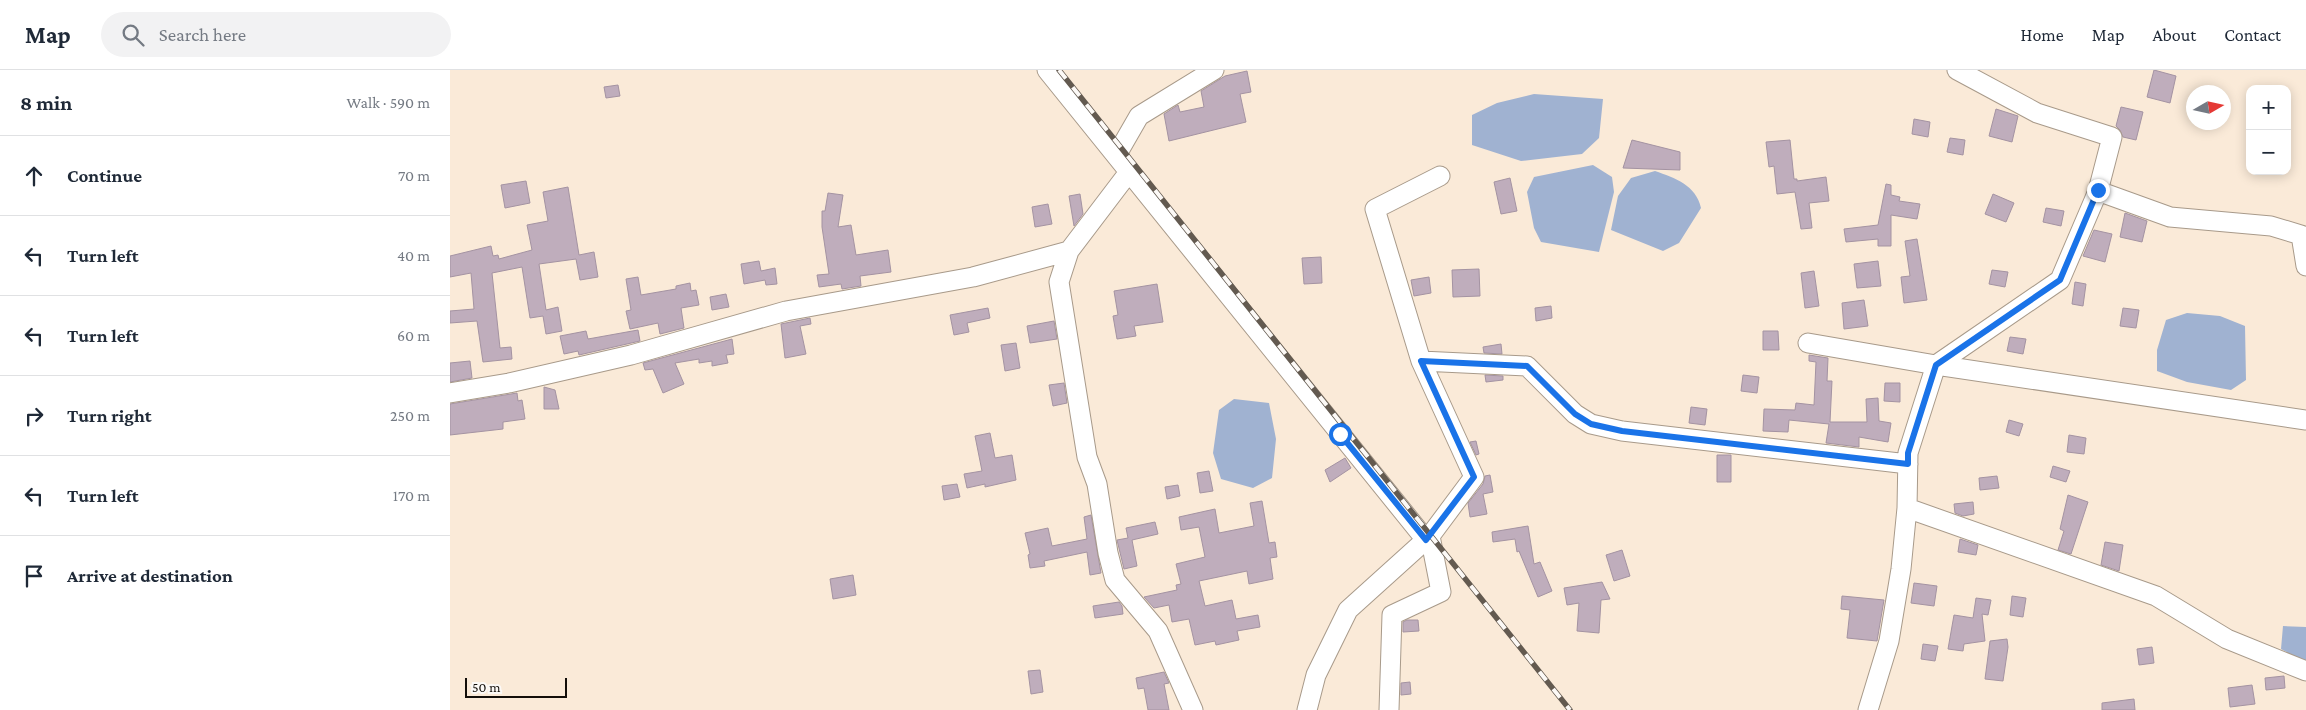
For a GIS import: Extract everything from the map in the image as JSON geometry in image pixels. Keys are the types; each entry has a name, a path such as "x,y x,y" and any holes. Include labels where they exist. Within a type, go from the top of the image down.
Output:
{"street":[{"path":"1047,70 1428,538 1440,592 1392,615 1388,710"},
{"path":"1193,710 1158,631 1115,580 1108,553 1097,484 1087,457 1059,282 1069,251 1124,165 1120,149 1139,116 1214,70"},
{"path":"1868,710 1889,641 1901,569 1907,508 1908,453 1936,365 2060,280 2098,190 2112,138 2036,114 1957,70"},
{"path":"1307,710 1316,675 1348,610 1428,538 1474,477 1421,361 1375,208 1440,176"},
{"path":"2098,190 2170,217 2271,226 2301,235 2306,266"},
{"path":"450,393 509,383 631,355 786,311 973,277 1069,251"},
{"path":"1808,343 1936,365 2306,420"},
{"path":"1421,361 1527,366 1575,414 1591,424 1622,431 1908,464"},
{"path":"1907,508 2156,596 2227,639 2306,671"}],"water":[{"path":"1534,94 1603,99 1599,138 1582,154 1521,161 1472,145 1472,115 1497,103"},
{"path":"1593,165 1612,177 1614,192 1599,252 1541,242 1534,228 1527,192 1534,177"},
{"path":"1655,171 1670,176 1690,188 1701,208 1679,243 1663,251 1611,230 1618,196 1631,178"},
{"path":"2187,313 2220,316 2245,326 2246,380 2231,390 2187,382 2157,371 2157,350 2166,320"},
{"path":"1234,399 1269,403 1276,439 1272,478 1253,488 1221,479 1213,453 1219,410"},
{"path":"2283,626 2306,627 2306,660 2301,660 2281,649"}],"building":[{"path":"2154,70 2176,76 2170,103 2147,97"},
{"path":"1247,71 1251,92 1240,94 1246,122 1169,141 1164,114 1178,105 1180,112 1204,107 1201,91 1225,76"},
{"path":"618,85 620,96 606,98 604,87"},
{"path":"2121,107 2143,112 2136,140 2123,137 2116,126"},
{"path":"1996,109 2018,116 2012,142 1989,136"},
{"path":"1914,119 1930,122 1928,137 1912,134"},
{"path":"1950,138 1965,140 1963,155 1947,152"},
{"path":"1632,140 1680,152 1680,170 1623,168"},
{"path":"1790,140 1794,179 1797,179 1797,181 1826,177 1829,201 1809,203 1812,228 1801,229 1795,192 1777,194 1774,166 1769,167 1766,142"},
{"path":"1510,178 1517,211 1501,214 1494,182"},
{"path":"526,181 530,203 505,208 501,185"},
{"path":"1886,184 1891,185 1891,195 1900,197 1899,201 1920,204 1917,219 1891,215 1891,246 1878,246 1878,239 1846,242 1844,229 1878,225"},
{"path":"568,187 579,255 594,252 598,277 580,280 576,259 539,264 546,310 558,307 562,331 546,334 543,316 530,318 522,267 492,273 500,348 511,347 512,359 483,362 477,321 450,323 450,311 474,309 471,273 450,277 450,256 491,246 493,256 498,255 499,259 532,250 527,225 548,221 543,192"},
{"path":"828,193 843,195 838,227 851,225 856,255 888,250 891,272 860,276 861,286 842,289 841,284 819,287 817,275 829,274 822,227 822,211 825,211"},
{"path":"1080,194 1083,214 1074,226 1069,196"},
{"path":"1993,194 2014,203 2006,222 1985,214"},
{"path":"1048,204 1052,224 1035,227 1032,207"},
{"path":"2046,208 2064,211 2061,226 2043,222"},
{"path":"2125,213 2147,221 2142,242 2120,237"},
{"path":"2094,230 2112,234 2105,262 2083,256"},
{"path":"1917,239 1927,300 1904,303 1901,277 1910,276 1905,241"},
{"path":"1321,257 1322,283 1304,284 1302,258"},
{"path":"759,261 761,271 775,268 777,284 766,285 765,280 744,284 741,264"},
{"path":"1878,261 1881,286 1857,288 1854,264"},
{"path":"1479,269 1480,296 1453,297 1452,270"},
{"path":"1992,270 2008,272 2005,287 1989,284"},
{"path":"1814,271 1819,306 1805,308 1801,273"},
{"path":"638,277 641,295 676,289 676,286 690,283 691,291 696,290 699,305 681,308 684,328 660,334 658,323 630,329 626,311 631,310 626,279"},
{"path":"1429,277 1431,293 1414,296 1411,280"},
{"path":"2075,282 2086,284 2083,306 2072,304"},
{"path":"1157,284 1163,322 1134,326 1136,336 1117,339 1113,316 1118,315 1114,291"},
{"path":"726,294 729,307 712,310 710,297"},
{"path":"1864,300 1868,326 1844,329 1842,303"},
{"path":"1551,306 1552,318 1536,321 1535,308"},
{"path":"988,308 990,318 967,323 969,332 954,335 950,315"},
{"path":"2123,308 2139,310 2136,328 2120,326"},
{"path":"810,318 811,324 800,326 806,354 785,358 781,324"},
{"path":"1054,321 1057,339 1030,343 1027,326"},
{"path":"638,330 640,341 579,355 578,351 564,354 560,336 586,331 588,339"},
{"path":"1763,331 1778,331 1779,350 1763,350"},
{"path":"2010,337 2026,339 2023,354 2007,351"},
{"path":"732,339 734,354 726,355 728,363 712,366 712,361 699,363 699,359 675,363 684,384 663,393 653,369 645,370 643,363"},
{"path":"1016,343 1020,368 1005,371 1001,345"},
{"path":"1501,344 1502,354 1484,353 1483,347"},
{"path":"1809,355 1828,358 1827,381 1832,381 1830,422 1867,422 1866,399 1878,398 1879,421 1891,423 1888,442 1859,437 1859,447 1826,443 1829,424 1789,420 1788,432 1763,431 1764,409 1795,410 1796,403 1814,405 1816,362 1809,361"},
{"path":"470,361 472,378 450,382 450,363"},
{"path":"1485,375 1503,376 1503,380 1486,382"},
{"path":"1743,375 1759,377 1757,393 1741,391"},
{"path":"1064,383 1067,403 1053,406 1049,385"},
{"path":"1885,383 1900,383 1900,402 1884,401"},
{"path":"544,387 555,390 559,409 544,409"},
{"path":"517,393 518,401 522,400 525,419 503,422 503,429 450,435 450,404"},
{"path":"1691,407 1707,409 1705,425 1689,423"},
{"path":"2009,420 2023,424 2019,436 2006,432"},
{"path":"990,433 995,458 1012,455 1016,480 985,487 985,484 967,488 964,474 982,471 975,436"},
{"path":"2069,435 2086,438 2084,454 2067,452"},
{"path":"1476,441 1479,454 1476,455 1470,442"},
{"path":"1717,455 1731,455 1731,482 1717,482"},
{"path":"1345,458 1351,468 1330,482 1325,470"},
{"path":"2053,466 2070,471 2066,482 2050,477"},
{"path":"1209,471 1213,491 1200,493 1197,473"},
{"path":"1490,475 1493,492 1483,494 1487,514 1470,517 1468,503 1483,484 1485,476"},
{"path":"1997,476 1999,488 1980,490 1979,478"},
{"path":"957,484 960,497 944,500 942,486"},
{"path":"1178,485 1180,496 1167,499 1165,487"},
{"path":"2068,495 2088,502 2071,554 2058,550 2064,531 2060,529"},
{"path":"1262,501 1269,543 1275,542 1277,557 1270,558 1273,579 1249,584 1247,571 1199,581 1205,606 1232,600 1236,619 1258,615 1260,627 1237,631 1239,640 1216,645 1215,641 1195,645 1189,619 1172,622 1169,605 1154,608 1144,597 1177,590 1176,585 1181,584 1176,564 1205,557 1199,527 1181,530 1179,517 1215,509 1219,533 1254,526 1250,503"},
{"path":"1973,502 1974,514 1963,516 1955,513 1954,504"},
{"path":"1091,515 1101,573 1090,575 1087,552 1044,561 1045,566 1030,568 1028,555 1030,554 1025,533 1048,528 1052,546 1087,539 1084,517"},
{"path":"1155,522 1158,534 1132,540 1137,566 1124,569 1117,540 1128,538 1126,528"},
{"path":"1528,526 1534,564 1540,562 1552,591 1538,597 1519,551 1517,552 1515,539 1493,542 1492,532"},
{"path":"1960,539 1978,545 1976,555 1958,552"},
{"path":"2105,542 2123,545 2119,571 2101,565"},
{"path":"1622,550 1630,576 1614,581 1606,555"},
{"path":"853,575 856,595 833,599 830,579"},
{"path":"1602,582 1610,599 1601,600 1599,633 1577,631 1579,603 1567,605 1564,588"},
{"path":"1914,583 1937,586 1934,606 1911,603"},
{"path":"1842,596 1884,600 1877,641 1847,638 1850,610 1841,609"},
{"path":"2012,596 2026,598 2023,617 2010,615"},
{"path":"1976,598 1991,600 1988,615 1982,614 1985,641 1964,644 1963,651 1948,649 1954,615 1973,618"},
{"path":"1119,602 1122,606 1123,614 1095,618 1093,606"},
{"path":"1418,620 1419,631 1403,632 1403,622"},
{"path":"2007,639 2008,647 2003,681 1985,679 1990,641"},
{"path":"1923,644 1938,646 1935,661 1921,659"},
{"path":"2152,647 2154,663 2139,665 2137,649"},
{"path":"1040,670 1043,692 1031,694 1028,671"},
{"path":"1164,672 1169,683 1164,684 1169,710 1148,710 1144,688 1138,689 1136,678"},
{"path":"2284,676 2285,688 2266,690 2265,678"},
{"path":"1410,682 1411,694 1401,695 1401,683"},
{"path":"2252,685 2255,704 2230,707 2228,688"},
{"path":"2134,699 2135,710 2102,710 2102,703"}],"railway":[{"path":"1059,70 1570,710"}],"route":[{"path":"1340,434 1426,540 1474,477 1421,361 1527,366 1575,414 1591,424 1622,431 1908,464 1908,453 1936,365 2060,280 2098,190"}]}
